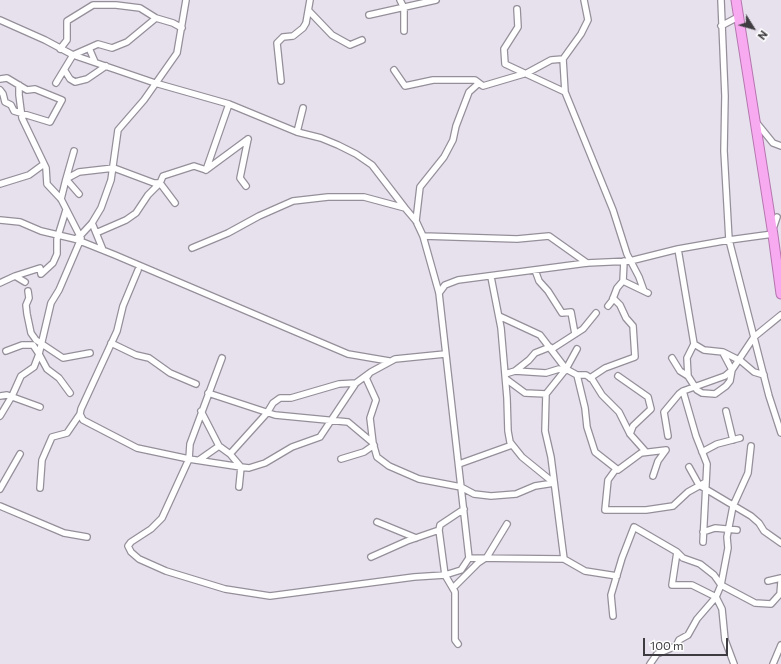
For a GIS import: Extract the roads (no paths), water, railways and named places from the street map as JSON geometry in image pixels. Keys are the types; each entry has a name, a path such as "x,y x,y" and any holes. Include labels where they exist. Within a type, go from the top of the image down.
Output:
{"highway":[{"path":"736,0 768,206 774,235 781,294"}],"street":[{"path":"0,416 12,396 21,376 34,367 42,344 51,303 59,290 80,240 101,208 114,168 114,155 118,130 144,100 176,55 186,0"},
{"path":"281,81 277,43 283,37 293,36 303,28 309,11 310,0"},
{"path":"400,0 404,8 404,31"},
{"path":"369,15 436,0"},
{"path":"584,0 588,20 581,34 563,59 565,92 613,210 627,261 640,277 646,292 623,280"},
{"path":"721,0 725,96 724,151 729,240 764,375 781,433"},
{"path":"60,49 67,40 67,21 93,5 107,2 140,8 156,18 173,23 182,28"},
{"path":"517,9 518,27 504,49 505,64 565,92"},
{"path":"309,11 327,32 350,44 362,40"},
{"path":"721,26 738,17"},
{"path":"56,83 65,71 72,56 98,44 112,48 127,42 156,18"},
{"path":"0,20 72,56 95,62 155,83 229,104 297,132 329,141 364,158 378,171 416,221 423,236 439,293 469,558 461,570 445,575 414,577 270,596 225,589 166,571 139,559 129,550 128,545 151,530 162,518 189,459 190,444 222,358"},
{"path":"306,23 317,21"},
{"path":"89,48 95,62"},
{"path":"394,70 405,86 433,80 475,80 483,86 527,74 551,60 563,59"},
{"path":"65,71 70,80 75,82 95,75 106,66"},
{"path":"0,78 7,78 27,90 35,89 62,100 50,122 14,111 11,105 5,102 3,94 0,90"},
{"path":"416,221 420,187 444,157 453,140 456,126 469,92 479,83"},
{"path":"19,85 21,114 47,172 47,184 61,199 80,240"},
{"path":"206,170 229,104"},
{"path":"297,132 304,108"},
{"path":"755,121 773,143 781,146"},
{"path":"206,170 248,139 240,178 246,186"},
{"path":"61,199 74,150"},
{"path":"0,184 29,176 44,164"},
{"path":"96,233 126,220 136,213 148,195 160,183 163,176 177,170 194,166 206,170"},
{"path":"66,179 79,172 114,168 154,183 160,183"},
{"path":"66,179 79,194"},
{"path":"160,183 175,203"},
{"path":"192,248 228,233 259,216 293,201 328,197 364,197 381,200 405,208"},
{"path":"439,293 445,285 458,280 492,277 588,263 627,261 678,249 729,240 774,235 774,222 779,217 768,206"},
{"path":"0,283 39,268 41,269 40,274 44,272 57,254 59,234 66,210"},
{"path":"0,220 20,222 41,231 80,240 348,354 389,361 445,354"},
{"path":"92,223 103,250"},
{"path":"423,236 516,239 549,236 588,263"},
{"path":"678,249 694,344 687,358 688,376 695,388 702,393 715,394 728,384 732,370 754,337 781,315"},
{"path":"608,306 623,280 627,261"},
{"path":"40,488 42,460 50,439 53,435 67,433 80,414 111,343 138,270"},
{"path":"535,270 539,281 548,290 562,312 570,312 575,334"},
{"path":"15,276 25,282"},
{"path":"492,277 499,316 506,377 508,431 512,445 522,457 554,482"},
{"path":"28,291 30,298 26,305 31,333 36,340 63,358 90,353"},
{"path":"590,378 604,368 635,357 633,326 626,318 620,305 613,298"},
{"path":"506,377 536,353 551,348 583,329 596,313"},
{"path":"499,316 538,333 551,348 565,370"},
{"path":"111,343 136,355 149,358 170,373 196,384"},
{"path":"694,344 704,350 723,352 738,360 754,372 764,375"},
{"path":"6,351 22,345 33,345 47,369 59,378 70,393"},
{"path":"564,559 554,482 545,431 546,394 565,370 577,349"},
{"path":"723,352 732,370"},
{"path":"672,358 680,371 688,376"},
{"path":"80,414 86,422 124,443 137,448 189,459 248,468 265,463 292,447 318,439 332,422 344,400 356,383 389,361"},
{"path":"515,371 546,373 559,369 577,375 586,375 590,378 602,395 619,412 630,434 646,452"},
{"path":"668,436 664,412 683,391 721,378 732,370"},
{"path":"371,372 366,378 376,400 370,418 374,444 377,457 389,466 418,479 461,487 474,494 491,496 516,494 534,486 554,482"},
{"path":"577,375 585,408 586,427 595,452 616,469"},
{"path":"618,376 648,397 651,409 633,426 630,434"},
{"path":"506,377 525,393 546,394"},
{"path":"230,454 277,400 291,398 339,384 356,383"},
{"path":"683,391 707,464 703,542"},
{"path":"208,393 267,413 332,422 348,422 374,444"},
{"path":"0,396 12,396 40,407"},
{"path":"201,411 219,446 230,454 241,467 239,487"},
{"path":"726,411 733,440"},
{"path":"702,452 717,444 740,438"},
{"path":"341,459 364,452 374,444"},
{"path":"459,464 512,445"},
{"path":"199,460 219,446"},
{"path":"650,664 656,654 676,646 679,640 688,635 697,619 716,597 721,586 728,548 728,529 733,506 748,473 751,446"},
{"path":"653,476 658,461 666,450 641,452 618,470 616,469 608,480 605,510 646,510 672,506 699,485 706,482"},
{"path":"0,489 20,454"},
{"path":"689,467 699,485 751,516 759,523 764,531 781,543"},
{"path":"0,506 64,533 87,537"},
{"path":"458,644 455,640 455,592 445,575 439,530 440,525 464,509"},
{"path":"377,522 416,538"},
{"path":"453,588 478,563 487,557 507,524"},
{"path":"614,616 611,595 634,527 677,552 683,558 700,564 714,576 721,586 755,603 770,604 780,594 781,582"},
{"path":"703,532 715,528 737,530"},
{"path":"371,557 439,530"},
{"path":"677,552 672,585 692,585 716,597 722,609 725,640 734,664"},
{"path":"469,558 564,559 585,571 617,576"},
{"path":"768,581 781,578"},
{"path":"773,664 781,645"}]}
